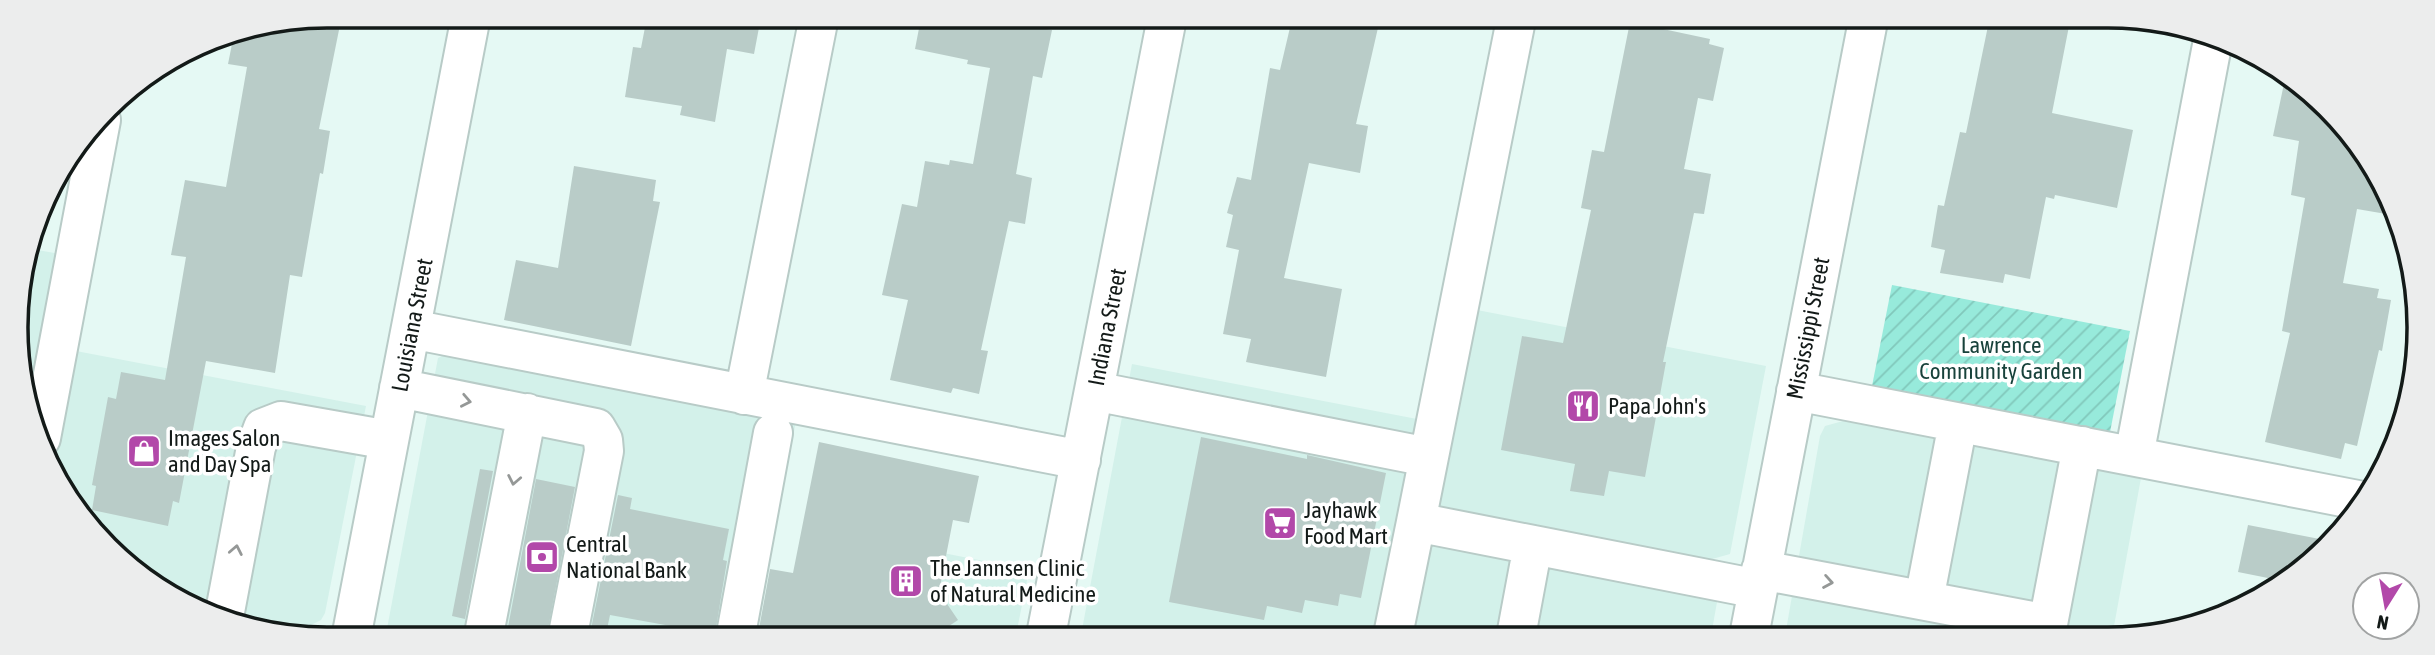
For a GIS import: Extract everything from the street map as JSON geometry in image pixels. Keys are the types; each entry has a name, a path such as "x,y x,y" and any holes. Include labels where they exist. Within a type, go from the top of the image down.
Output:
{"street":[{"name":"Louisiana Street","path":"353,627 469,28"},
{"path":"744,395 817,28"},
{"name":"Indiana Street","path":"1048,627 1165,28"},
{"path":"1395,627 1514,28"},
{"name":"Mississippi Street","path":"1751,627 1867,28"},
{"path":"2134,456 2212,47"},
{"path":"44,423 98,135"},
{"path":"411,329 1081,460"},
{"path":"400,388 596,428 603,440 604,450 569,627"},
{"path":"1094,391 1428,457"},
{"path":"1796,391 2353,499"},
{"path":"485,627 527,412"},
{"path":"226,609 256,447 262,428 281,421 389,440"},
{"path":"1924,600 1958,423"},
{"path":"737,627 773,433"},
{"path":"2048,627 2082,446"},
{"path":"1416,522 1533,545 1924,600 2035,627"},
{"path":"1517,627 1533,545"}],"shaded area":[{"path":"38,250 60,254 34,387 28,328 34,269"},
{"path":"1477,310 1766,366 1730,554 1705,561 1439,509"},
{"path":"76,351 366,406 325,613 321,620 309,626 269,621 231,611 195,596 161,577 130,553 102,525 78,494 56,454"},
{"path":"444,355 796,421 757,627 387,627 438,358"},
{"path":"1132,364 1417,419 1396,535 1714,598 1717,602 1713,627 1083,627"},
{"path":"1843,421 2141,478 2114,627 1787,627 1820,436 1825,426"},
{"path":"877,540 1029,570 1018,627 860,627"}],"green space":[{"name":"Lawrence Community Garden","path":"1892,285 2130,331 2110,432 1872,386"}],"building":[{"path":"339,28 319,129 330,131 323,174 320,173 302,277 290,275 275,373 206,361 179,503 173,501 168,526 92,510 96,486 92,485 108,397 116,399 121,372 165,380 186,257 171,255 185,180 226,187 247,67 228,64 232,44 288,31"},
{"path":"645,28 759,28 754,54 727,49 715,122 680,115 682,106 625,97 633,47 641,48"},
{"path":"919,28 1052,30 1042,78 1033,76 1016,174 1032,178 1025,224 1009,221 981,350 988,351 979,394 953,388 951,393 890,380 908,300 882,295 902,204 917,207 925,161 949,165 950,160 973,164 990,68 967,64 968,60 915,49"},
{"path":"1290,28 1378,28 1356,124 1368,126 1360,173 1309,163 1284,278 1342,289 1326,377 1246,362 1251,339 1223,334 1239,250 1226,247 1233,215 1227,213 1237,177 1251,180 1270,68 1280,70"},
{"path":"1629,28 1658,28 1710,39 1709,44 1724,48 1713,101 1698,98 1684,169 1711,174 1704,214 1694,213 1663,362 1666,362 1645,477 1609,471 1604,496 1570,491 1575,464 1501,450 1522,336 1563,343 1591,210 1581,208 1592,150 1604,152"},
{"path":"1988,28 2069,28 2052,113 2133,130 2117,208 2055,195 2054,199 2046,197 2030,279 2005,274 2003,283 1940,273 1945,250 1931,247 1938,205 1944,206 1960,132 1966,133"},
{"path":"2284,85 2305,102 2345,145 2367,178 2384,214 2357,209 2343,283 2379,289 2377,298 2391,300 2382,351 2379,350 2357,446 2345,443 2341,459 2265,442 2290,333 2282,331 2305,198 2291,195 2299,141 2273,136"},
{"path":"574,166 656,180 653,201 660,202 631,346 504,320 516,260 558,268"},
{"name":"Jayhawk Food Mart","path":"1201,437 1307,459 1307,455 1386,473 1361,598 1340,594 1338,606 1305,600 1302,613 1267,606 1264,620 1169,602"},
{"path":"819,442 979,476 969,523 953,520 939,592 958,620 948,627 759,627 770,569 793,573"},
{"path":"480,469 493,471 465,619 452,616"},
{"path":"536,479 575,487 548,627 508,627"},
{"path":"618,495 632,498 630,509 729,529 723,560 727,561 716,627 676,627 610,615 607,627 591,627"},
{"path":"2248,525 2319,539 2271,579 2238,572"}],"place":[{"name":"Papa John's","path":"1583,406"},
{"name":"Images Salon and Day Spa","path":"144,451"},
{"name":"Jayhawk Food Mart","path":"1280,523"},
{"name":"Central National Bank","path":"542,557"},
{"name":"The Jannsen Clinic of Natural Medicine","path":"906,581"}]}
